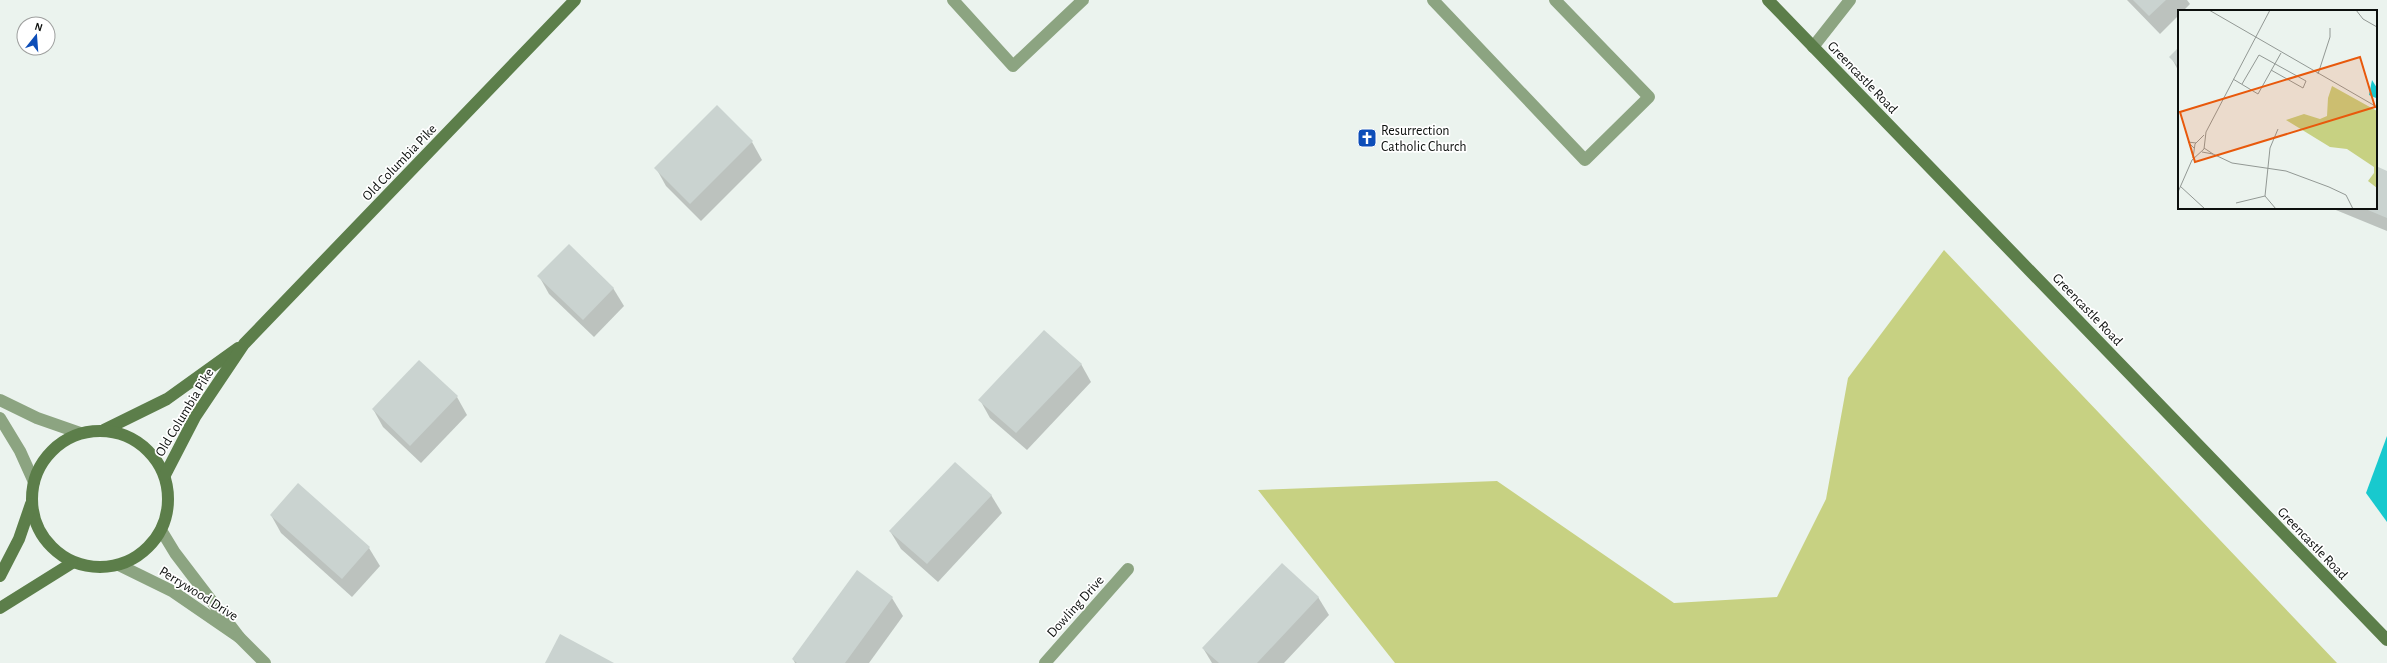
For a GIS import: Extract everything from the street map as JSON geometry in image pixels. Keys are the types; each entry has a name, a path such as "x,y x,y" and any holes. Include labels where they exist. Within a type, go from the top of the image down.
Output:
{"main road":[{"name":"Old Columbia Pike","path":"165,476 195,417 244,344 575,0"},
{"name":"Greencastle Road","path":"1768,0 2387,640"},
{"name":"Old Columbia Pike","path":"104,430 167,399 244,344"},
{"path":"104,430 128,436 148,449 165,476 169,499 165,523 153,544 139,556 120,566 96,568 72,563 52,550 41,536 32,513 31,489 43,462 59,444 80,433 104,430"},
{"path":"0,576 19,539 32,503"},
{"path":"0,608 72,563"}],"street":[{"path":"953,0 1013,66 1083,0"},
{"path":"1433,0 1585,160 1649,98 1555,0"},
{"path":"1813,47 1850,0"},
{"path":"0,400 37,418 80,433"},
{"path":"0,418 20,451 34,482"},
{"name":"Perrywood Drive","path":"161,530 175,553 239,637 265,663"},
{"name":"Perrywood Drive","path":"120,566 172,591 239,637"},
{"name":"Dowling Drive","path":"1045,663 1128,569"}],"green space":[{"path":"1944,250 2337,663 1395,663 1258,490 1497,481 1674,603 1777,597 1826,499 1848,378"}],"water":[{"path":"2387,436 2387,522 2366,493"}],"building":[{"path":"2133,0 2166,0 2149,16"},
{"path":"2178,48 2178,66 2169,57"},
{"path":"717,105 753,141 690,204 654,168"},
{"path":"2377,166 2387,171 2387,218 2365,209 2377,209"},
{"path":"569,244 614,288 583,320 537,276"},
{"path":"1044,330 1082,364 1016,433 978,400"},
{"path":"419,360 458,396 410,446 372,409"},
{"path":"955,462 992,495 927,564 889,531"},
{"path":"298,483 370,547 342,579 270,515"},
{"path":"1282,563 1319,597 1257,663 1219,663 1202,648"},
{"path":"857,570 893,597 845,663 797,663 792,659"},
{"path":"560,634 614,663 545,663"}],"place":[{"name":"Resurrection Catholic Church","path":"1367,138"}]}
